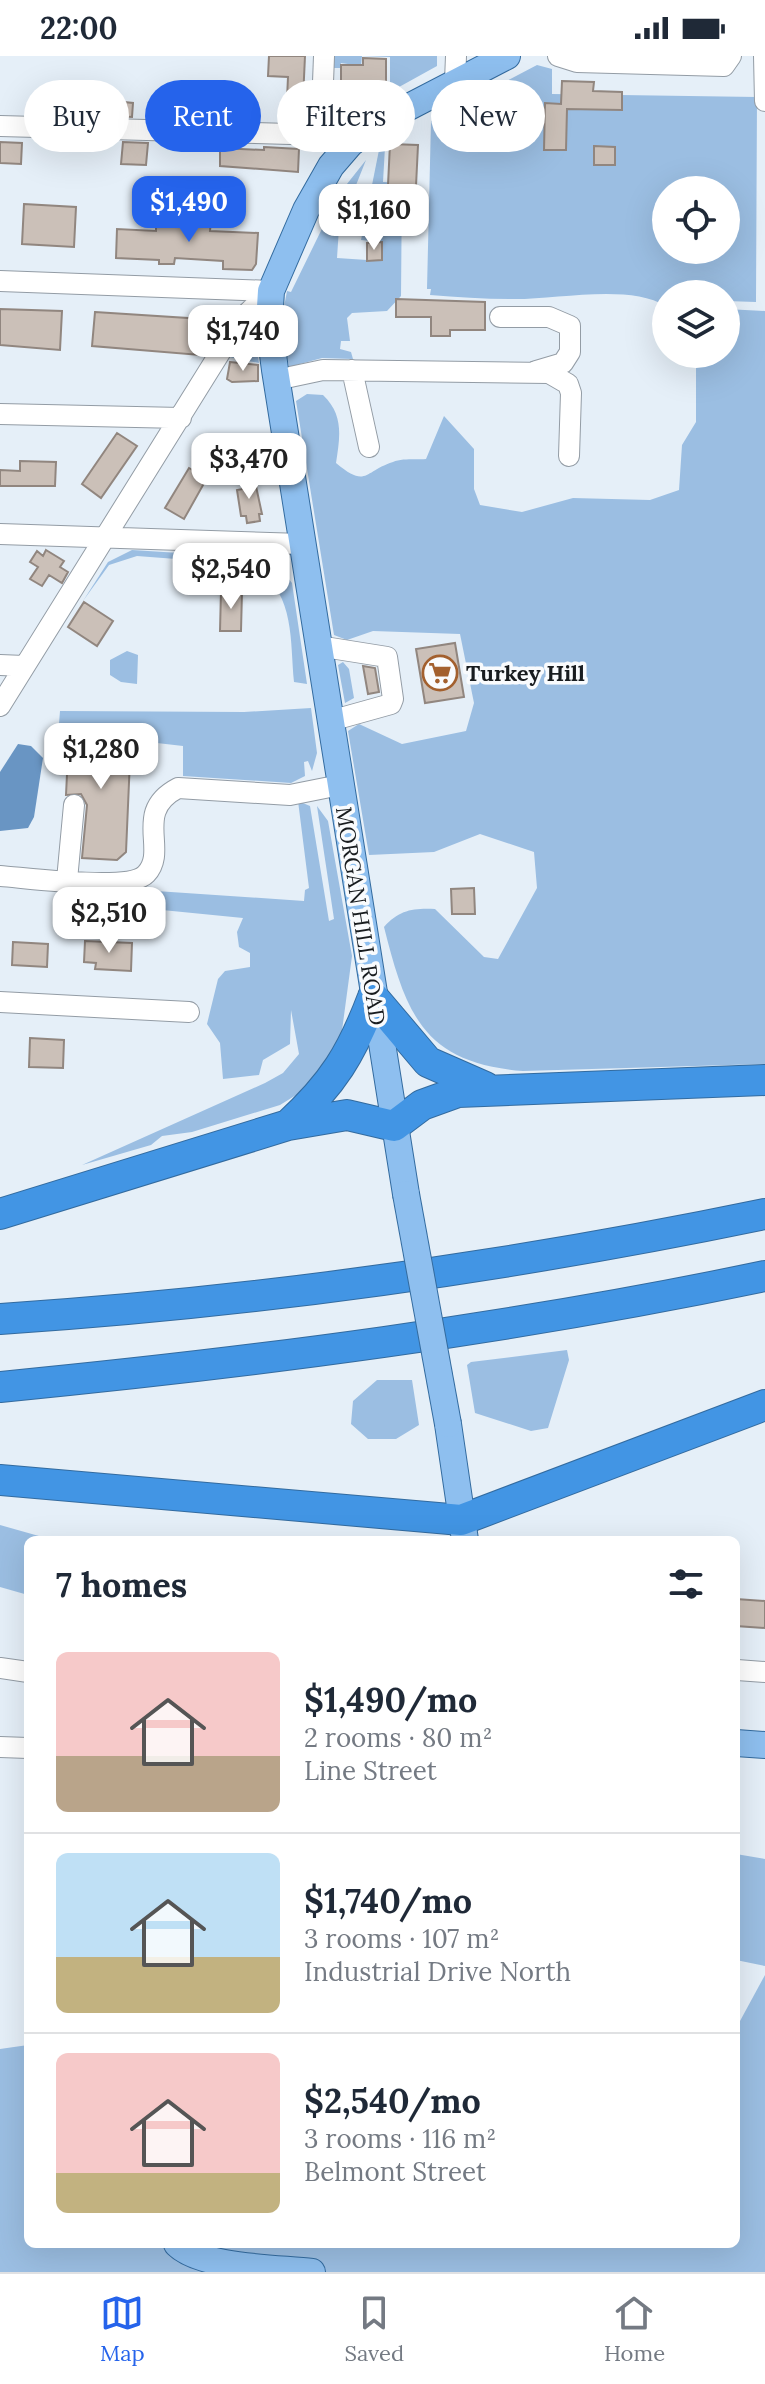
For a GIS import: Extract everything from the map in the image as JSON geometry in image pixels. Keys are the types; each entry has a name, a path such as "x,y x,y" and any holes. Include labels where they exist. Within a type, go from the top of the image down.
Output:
{"highway":[{"path":"288,1125 324,1091 343,1065 373,997 405,1039 432,1065 480,1086 503,1090"},
{"path":"0,1214 288,1125 347,1115 394,1126 439,1096 503,1090 765,1080"},
{"path":"0,1319 301,1289 509,1259 765,1214"},
{"path":"0,1387 374,1345 765,1276"},
{"path":"0,1480 463,1530 765,1405"}],"main road":[{"path":"415,97 456,69 507,56"},
{"path":"271,291 312,198 344,152"},
{"name":"MORGAN HILL ROAD","path":"271,291 269,323 276,380 373,997 448,1424 463,1530"},
{"path":"740,1743 765,1745"},
{"path":"182,2248 208,2259 312,2272"}],"street":[{"path":"323,80 324,56"},
{"path":"558,56 577,62 724,66 731,56"},
{"path":"764,56 765,101"},
{"path":"0,126 277,134"},
{"path":"0,281 271,291"},
{"path":"0,706 241,319 271,291"},
{"path":"500,317 549,317 570,326 570,352 563,363 536,371"},
{"path":"276,380 323,370 549,373 568,384 569,456"},
{"path":"352,370 369,447"},
{"path":"0,414 181,418"},
{"path":"0,534 106,535 302,544"},
{"path":"318,646 387,657 393,699 391,704 330,721"},
{"path":"0,665 24,666"},
{"path":"0,876 127,883 146,874 151,865 156,807 162,796 178,788 290,795 340,785"},
{"path":"67,880 74,805"},
{"path":"0,1002 189,1012"},
{"path":"0,1668 24,1671"},
{"path":"740,1670 765,1672"},
{"path":"0,1747 24,1748"}],"shaded area":[{"path":"332,56 362,56 361,66 341,63 340,68 332,68"},
{"path":"362,56 437,56 437,66 412,80 390,80 390,57"},
{"path":"537,65 552,69 552,94 757,97 756,302 740,301 740,280 652,280 652,300 612,294 528,299 481,298 430,295 431,289 427,289 431,121 431,152 545,152 545,80 509,80"},
{"path":"379,152 385,152 383,182 402,183 401,296 387,311 352,313 347,318 350,341 341,341 340,349 351,352 353,359 322,358 289,367 285,345 293,341 281,323 287,291 291,292 339,194 366,160 339,228 337,258 382,261 382,242 361,240"},
{"path":"740,310 765,311 765,1064 523,1071 489,1066 462,1057 441,1045 424,1029 411,1009 384,927 407,911 435,909 484,957 498,959 537,888 534,852 480,834 434,852 369,855 348,731 359,724 402,744 466,731 474,703 460,634 373,631 347,640 334,635 296,401 307,394 323,395 330,403 339,427 336,463 360,476 397,461 426,459 444,416 474,449 474,489 480,505 522,512 573,498 650,500 679,490 682,445 696,422 696,368 740,368"},
{"path":"247,335 255,341 259,363 229,357 241,336"},
{"path":"132,550 243,557 228,568 228,563 137,556 109,565 83,601 108,562"},
{"path":"258,558 274,561 292,583 307,684 294,682 291,636 285,606 270,580 258,570"},
{"path":"127,651 138,655 137,684 121,682 110,675 110,660"},
{"path":"343,662 349,669 354,698 345,703 338,665"},
{"path":"311,708 317,753 312,771 308,761 304,762 305,776 291,783 183,776 183,746 131,740 130,736 58,736 60,711 244,712"},
{"path":"18,744 31,746 43,758 34,817 28,828 0,831 0,772"},
{"path":"298,801 310,806 329,921 334,919 317,806 328,821 352,956 341,1038 322,1069 301,1092 280,1105 192,1132 162,1136 151,1145 82,1165 265,1083 283,1073 299,1054 291,1010 290,1044 263,1060 259,1075 223,1079 220,1043 207,1024 218,979 225,971 250,967 250,953 239,947 237,932 243,918 152,909 156,891 304,901 305,890 309,888"},
{"path":"567,1350 569,1360 548,1428 531,1431 475,1413 467,1365 471,1362"},
{"path":"377,1380 412,1380 419,1425 396,1439 368,1439 351,1424 353,1401"},
{"path":"0,1525 39,1536 24,1536 24,1594 0,1587"},
{"path":"740,1855 765,1859 765,1966 740,1961"},
{"path":"765,1975 765,2272 0,2272 0,2049 24,2046 24,2248 740,2248 740,2021"}],"building":[{"path":"269,56 305,56 304,80 268,76"},
{"path":"363,58 386,59 386,80 341,80 341,65 363,65"},
{"path":"562,81 594,82 593,91 622,92 622,110 567,109 566,150 545,150 545,103 561,104"},
{"path":"129,103 133,103 132,117 129,117"},
{"path":"0,142 22,143 21,164 0,163"},
{"path":"129,142 145,143 146,165 121,164 122,152 129,152"},
{"path":"415,145 418,145 416,186 388,185 390,152 415,152"},
{"path":"594,146 615,147 615,165 594,165"},
{"path":"264,147 277,148 277,152 299,152 298,172 220,166 220,152 264,150"},
{"path":"24,204 76,207 74,247 22,244"},
{"path":"186,218 211,220 210,231 258,233 256,264 252,270 223,269 223,261 175,258 174,264 159,264 159,260 116,258 117,229 156,231 156,221 186,224"},
{"path":"382,242 382,260 367,261 367,243"},
{"path":"396,299 485,302 485,330 450,330 450,336 431,336 431,317 396,317"},
{"path":"0,309 62,311 60,350 0,345"},
{"path":"95,312 203,319 200,355 92,346"},
{"path":"230,362 258,365 258,381 232,382 227,379"},
{"path":"117,433 137,446 101,498 82,484"},
{"path":"20,461 56,462 55,486 0,486 0,470 20,471"},
{"path":"189,468 207,478 184,519 165,508"},
{"path":"254,477 262,514 259,514 260,521 247,523 246,516 241,516 237,490 243,489 241,479"},
{"path":"46,550 64,561 60,567 68,572 62,583 49,575 42,586 30,579 38,567 30,562 37,551 43,556"},
{"path":"221,591 242,592 241,631 220,631"},
{"path":"84,602 113,621 97,646 68,627"},
{"name":"Turkey Hill","path":"455,643 464,697 425,703 416,649"},
{"path":"363,666 375,668 379,692 368,694"},
{"path":"69,733 131,736 126,852 117,860 82,858 87,805 81,794 66,795"},
{"path":"474,888 475,914 452,914 451,889"},
{"path":"85,941 132,943 131,971 95,969 96,963 84,962"},
{"path":"13,942 48,944 47,967 12,965"},
{"path":"30,1038 64,1040 63,1068 29,1067"},
{"path":"740,1599 765,1601 765,1628 740,1626"}],"place":[{"name":"Turkey Hill","path":"440,673"}]}
